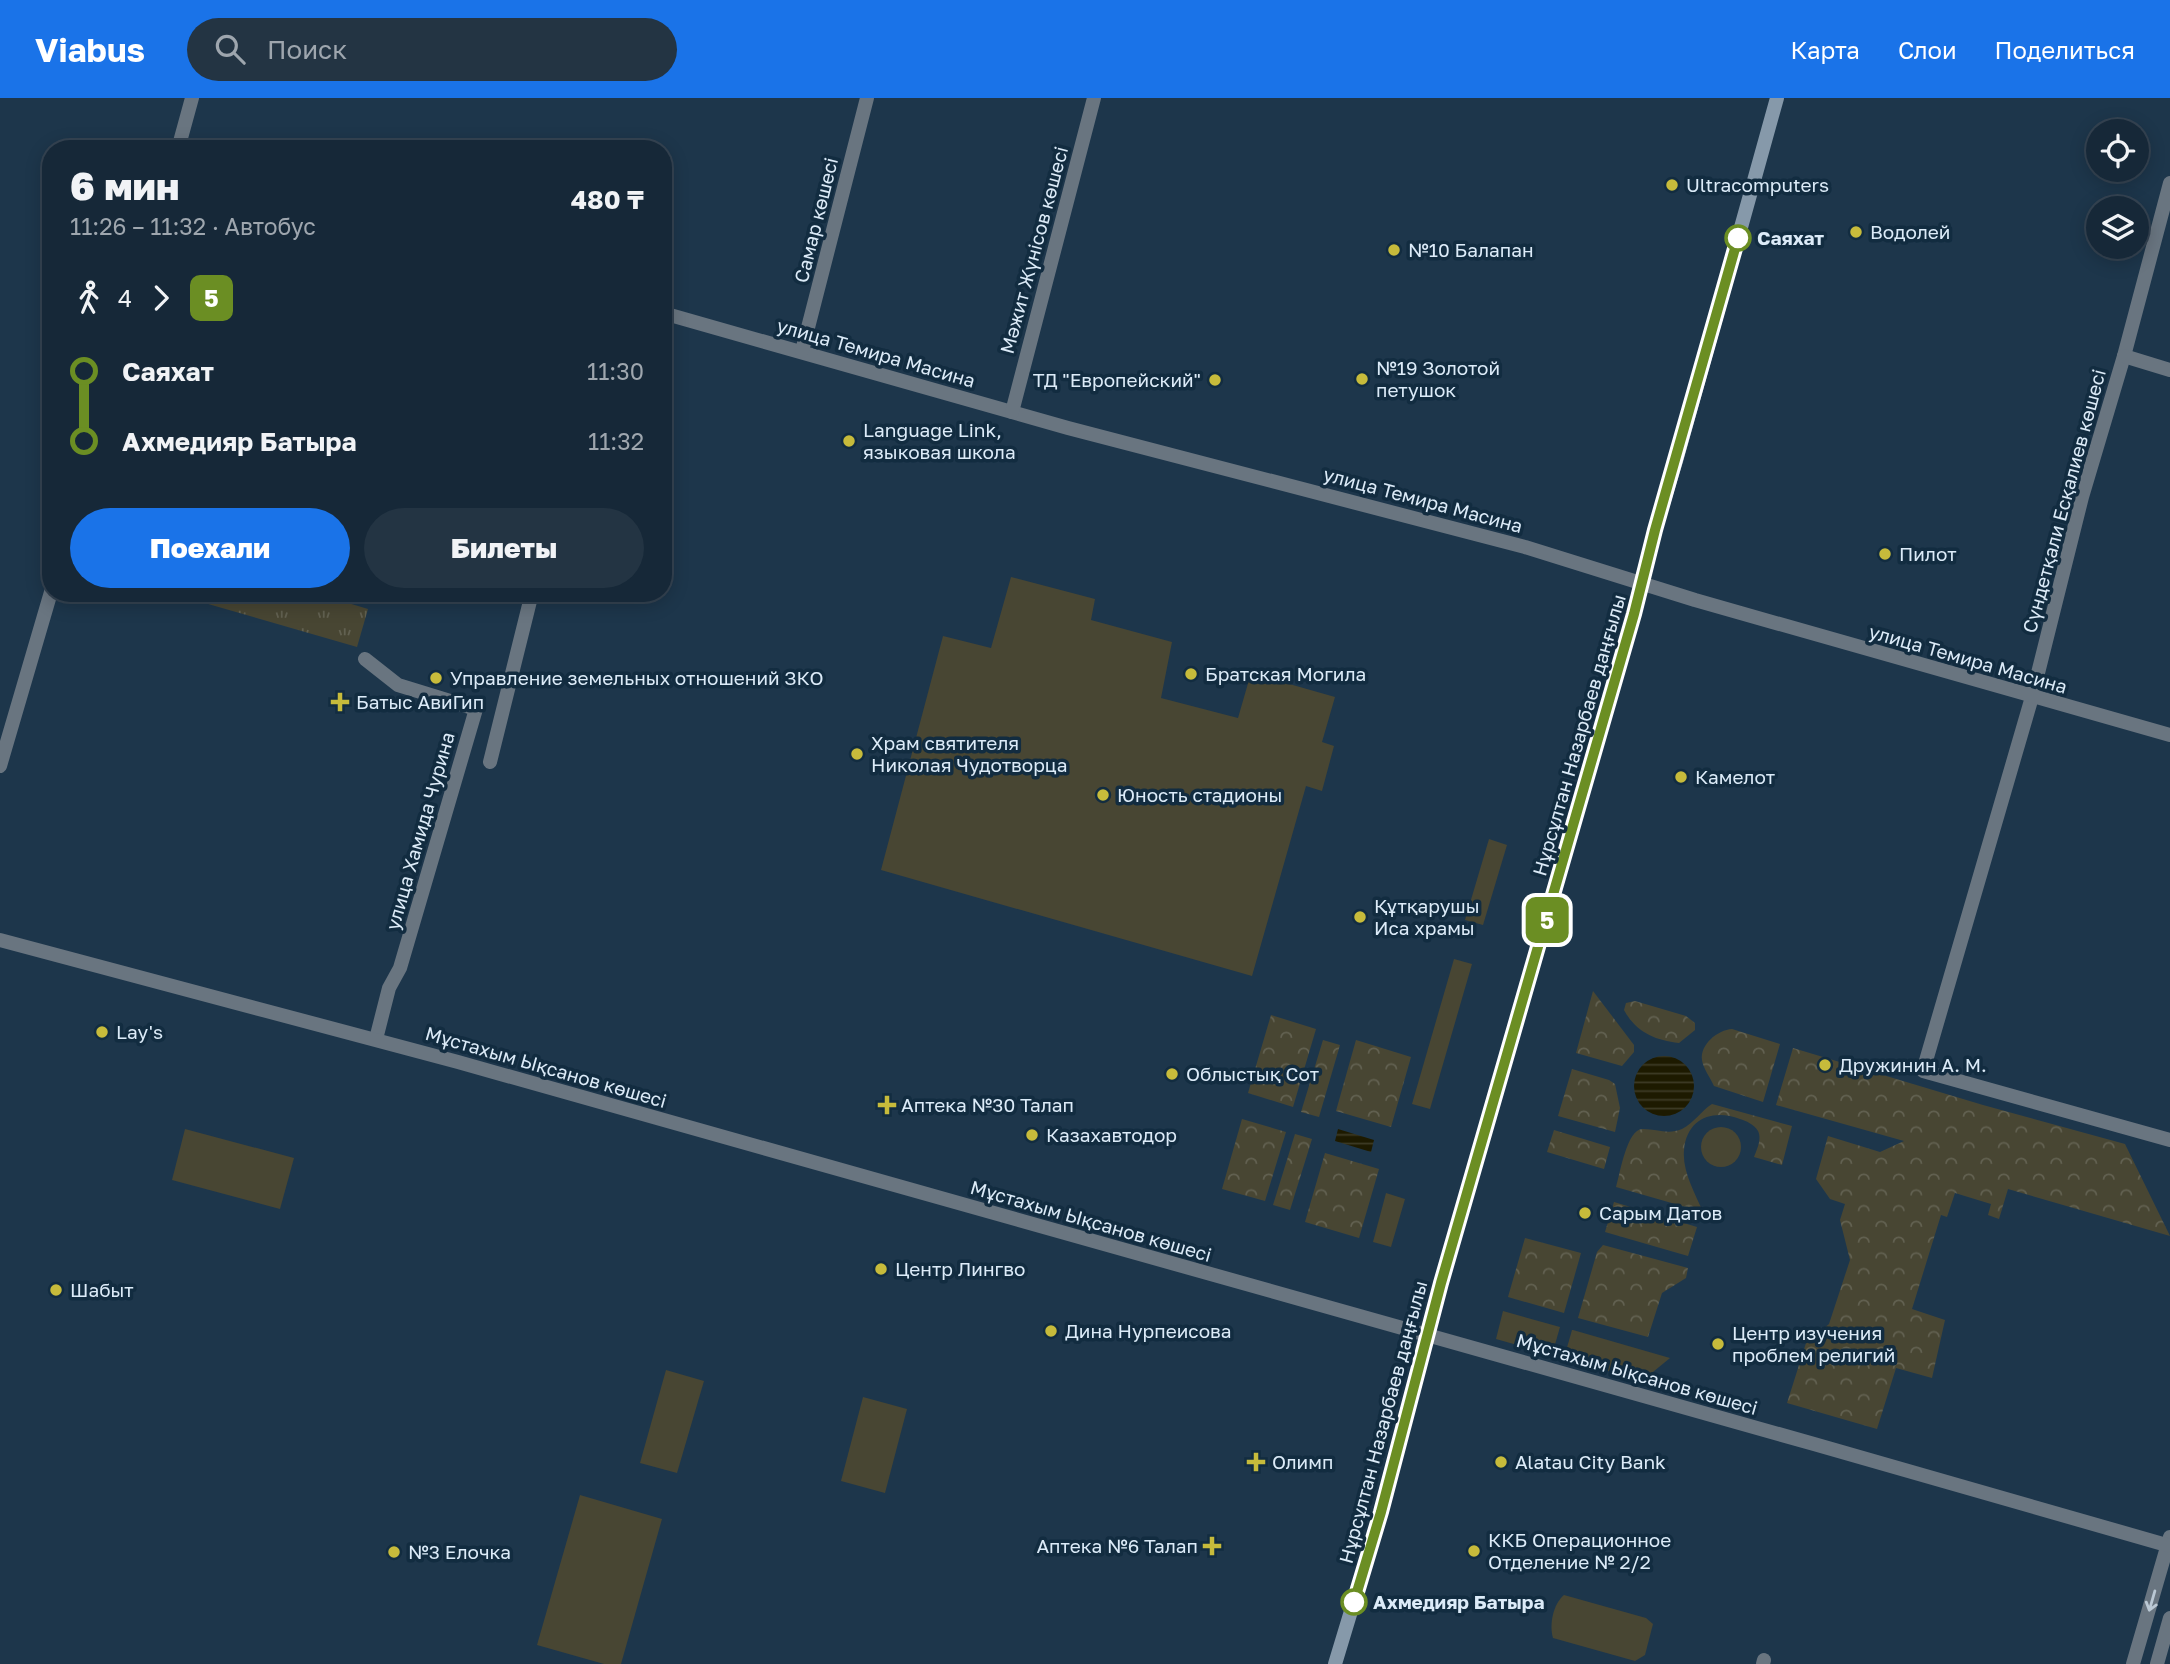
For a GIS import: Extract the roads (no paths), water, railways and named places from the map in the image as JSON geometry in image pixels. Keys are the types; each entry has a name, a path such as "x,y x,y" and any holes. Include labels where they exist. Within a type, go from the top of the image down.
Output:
{"main road":[{"name":"Нұрсұлтан Назарбаев даңғылы","path":"1335,1664 1381,1512 1426,1335 1634,614 1777,98"}],"street":[{"path":"180,140 192,98"},
{"name":"Самар көшесі","path":"802,352 867,98"},
{"name":"Мәжит Жүнісов көшесі","path":"1012,412 1094,98"},
{"name":"Сүндетқали Есқалиев көшесі","path":"2170,183 2124,356 2082,497 2032,697 1923,1071 2170,1140"},
{"name":"улица Темира Масина","path":"672,316 1012,412 1525,547 2032,697 2170,735"},
{"path":"2124,356 2170,370"},
{"path":"0,766 48,602"},
{"path":"490,762 530,602"},
{"name":"улица Хамида Чурина","path":"365,659 398,685 476,709 400,968 389,988 376,1039"},
{"name":"Мұстахым Ықсанов көшесі","path":"0,940 160,985 376,1039 2169,1543"},
{"path":"2133,1664 2169,1543"},
{"path":"2157,1664 2170,1618"}],"place":[{"name":"Ultracomputers","path":"1672,185"},
{"name":"Водолей","path":"1856,232"},
{"name":"Саяхат","path":"1738,238"},
{"name":"№10 Балапан","path":"1394,250"},
{"name":"№19 Золотой петушок","path":"1362,379"},
{"name":"ТД \"Европейский\"","path":"1215,380"},
{"name":"Language Link, языковая школа","path":"849,441"},
{"name":"Пилот","path":"1885,554"},
{"name":"Братская Могила","path":"1191,674"},
{"name":"Управление земельных отношений ЗКО","path":"436,678"},
{"name":"Батыс АвиГип","path":"340,702"},
{"name":"Храм святителя Николая Чудотворца","path":"857,754"},
{"name":"Камелот","path":"1681,777"},
{"name":"Юность стадионы","path":"1103,795"},
{"name":"Құтқарушы Иса храмы","path":"1360,917"},
{"name":"Lay's","path":"102,1032"},
{"name":"Дружинин А. М.","path":"1825,1065"},
{"name":"Облыстық Сот","path":"1172,1074"},
{"name":"Аптека №30 Талап","path":"887,1105"},
{"name":"Казахавтодор","path":"1032,1135"},
{"name":"Сарым Датов","path":"1585,1213"},
{"name":"Центр Лингво","path":"881,1269"},
{"name":"Шабыт","path":"56,1290"},
{"name":"Дина Нурпеисова","path":"1051,1331"},
{"name":"Центр изучения проблем религий","path":"1718,1344"},
{"name":"Олимп","path":"1256,1462"},
{"name":"Alatau City Bank","path":"1501,1462"},
{"name":"Аптека №6 Талап","path":"1212,1546"},
{"name":"ККБ Операционное Отделение № 2/2","path":"1474,1551"},
{"name":"№3 Елочка","path":"394,1552"},
{"name":"Ахмедияр Батыра","path":"1354,1602"}]}
